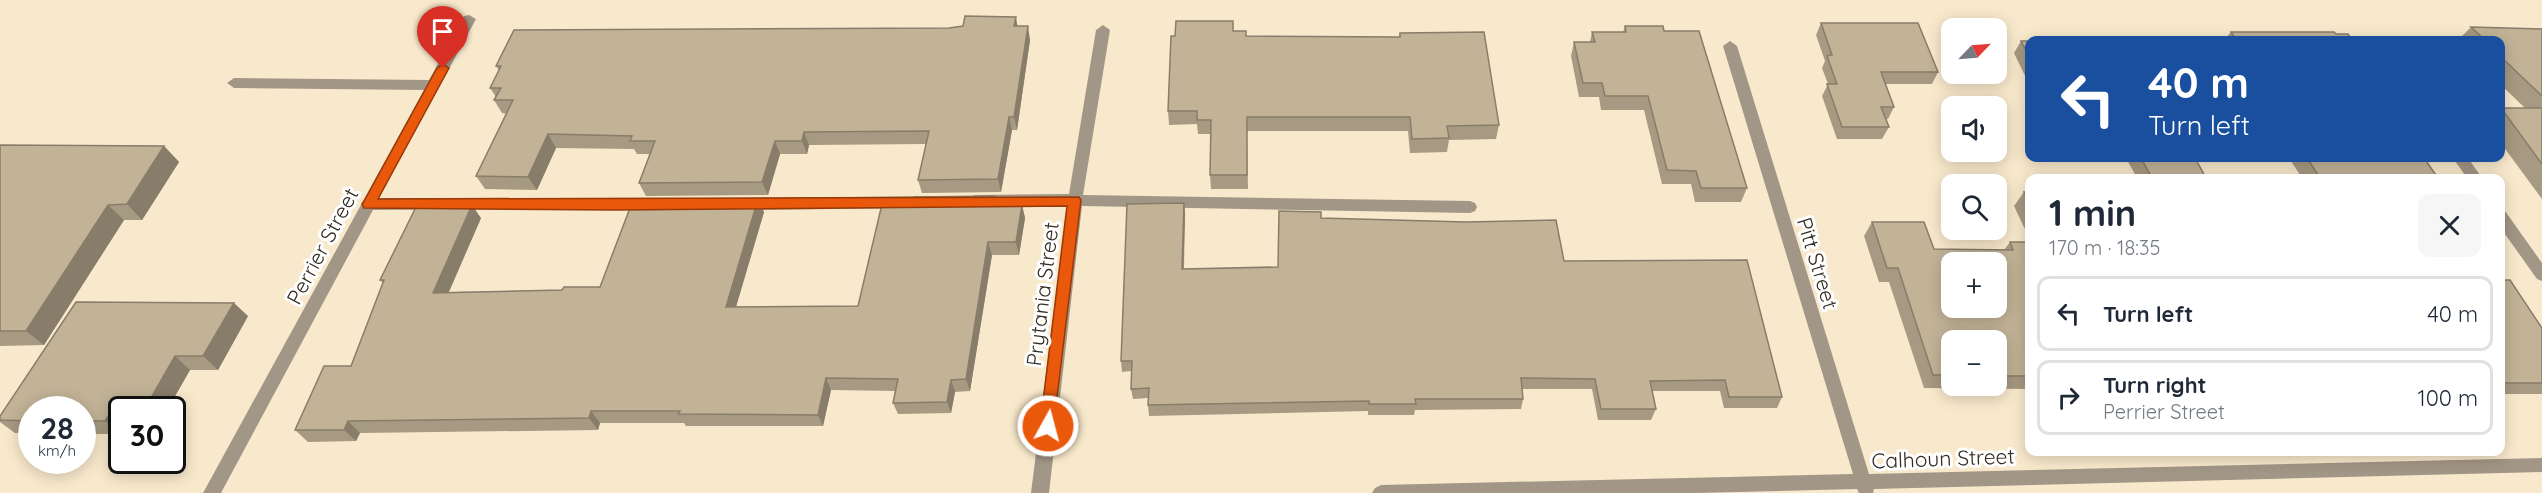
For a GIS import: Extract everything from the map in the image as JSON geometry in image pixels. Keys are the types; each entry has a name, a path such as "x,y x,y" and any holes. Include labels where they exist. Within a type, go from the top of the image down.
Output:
{"street":[{"name":"Perrier Street","path":"212,493 469,19"},
{"name":"Prytania Street","path":"1040,493 1075,200 1103,30"},
{"name":"Pitt Street","path":"1730,46 1865,488"},
{"path":"234,83 434,85"},
{"path":"721,204 1075,200 1470,207"},
{"path":"368,204 662,204"},
{"path":"2505,222 2542,275"},
{"name":"Calhoun Street","path":"1381,493 1865,488 2542,465"}],"building":[{"path":"965,16 1016,17 1014,26 1028,26 1014,117 1009,117 998,179 918,180 929,131 804,132 802,141 775,141 762,182 639,183 655,141 630,141 632,136 548,134 528,177 476,176 513,100 494,100 501,88 490,88 501,66 496,66 514,30 949,28 963,26"},
{"path":"1176,21 1233,21 1233,31 1246,31 1246,36 1400,37 1400,33 1484,32 1499,125 1447,126 1449,138 1412,139 1410,117 1247,117 1247,175 1210,175 1211,120 1197,120 1197,111 1168,111 1171,36 1175,36"},
{"path":"1821,23 1918,23 1938,72 1881,72 1894,107 1881,107 1889,127 1842,127 1827,84 1837,84 1827,56 1832,55"},
{"path":"1625,26 1663,26 1664,31 1699,31 1747,188 1701,188 1696,171 1667,170 1648,96 1605,96 1602,83 1583,83 1574,42 1595,42 1592,32 1626,32"},
{"path":"2471,27 2542,29 2542,96 2505,61 2505,36 2481,36"},
{"path":"2231,32 2334,32 2349,36 2234,36"},
{"path":"2505,108 2542,108 2542,164 2505,113"},
{"path":"0,145 164,146 127,204 108,205 26,331 0,331"},
{"path":"2143,162 2197,162 2204,174 2150,174"},
{"path":"2310,162 2427,162 2435,174 2317,174"},
{"path":"995,196 993,205 1022,205 1016,242 988,242 966,379 951,380 947,402 893,403 898,379 826,378 818,415 591,411 589,418 348,421 344,430 295,430 324,366 351,366 384,280 380,280 417,205 472,205 433,293 600,287 633,200 758,199 726,307 858,306 882,204 912,205 914,197"},
{"path":"1184,203 1182,269 1278,267 1279,211 1321,212 1321,218 1466,222 1556,220 1564,261 1747,260 1782,397 1729,397 1725,380 1650,381 1656,409 1601,409 1595,379 1521,378 1523,399 1415,399 1416,404 1369,404 1369,401 1148,405 1149,388 1131,389 1132,361 1121,361 1127,204"},
{"path":"1872,222 1924,222 1934,249 2013,250 2010,242 2025,242 2025,376 2007,376 2007,330 1941,330 1941,375 1933,375 1898,268 1887,268"},
{"path":"2505,280 2510,280 2542,328 2542,383 2505,383"},
{"path":"76,302 234,303 203,356 175,356 152,396 108,396 108,416 105,421 96,421 96,396 18,396 18,421 0,420 0,416"}],"route":[{"path":"443,68 368,204 615,205 1075,200 1048,426"}]}
